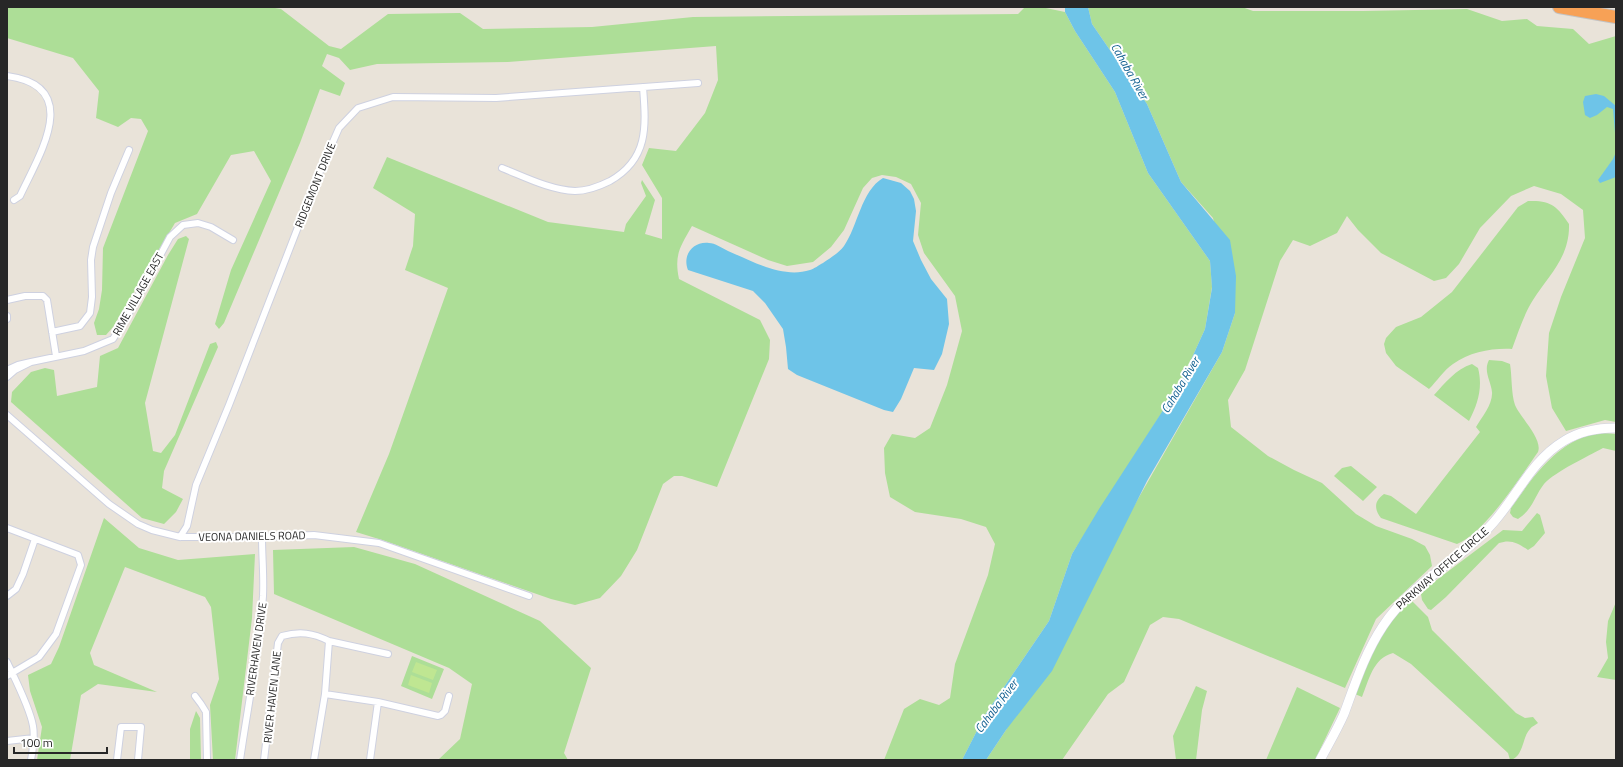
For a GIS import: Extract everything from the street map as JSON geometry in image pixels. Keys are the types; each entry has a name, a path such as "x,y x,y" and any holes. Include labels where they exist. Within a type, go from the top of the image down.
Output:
{"highway":[{"path":"1559,7 1616,18"}],"street":[{"path":"7,76 24,80 37,86 45,94 51,106 51,118 47,137 20,196 14,200"},
{"name":"RIDGEMONT DRIVE","path":"180,537 187,526 196,485 229,405 317,178 339,128 358,108 394,97 496,98 698,83"},
{"path":"502,168 545,185 575,191 595,189 618,176 636,159 643,138 645,113 643,87"},
{"path":"52,332 80,326 90,313 92,297 91,260 93,247 111,193 128,150"},
{"name":"RIME VILLAGE EAST","path":"7,370 18,365 84,351 114,339 170,237 183,225 198,223 210,227 233,240"},
{"path":"7,300 25,296 42,296 47,300 56,356"},
{"name":"RIME VILLAGE EAST","path":"7,377 15,370 31,362"},
{"name":"VEONA DANIELS ROAD","path":"7,415 81,480 123,514 138,524 152,530 180,537 262,537 314,535 379,544 530,596"},
{"name":"PARKWAY OFFICE CIRCLE","path":"1320,760 1338,728 1370,648 1384,624 1399,605 1471,545 1493,523 1538,462 1548,452 1574,435 1585,431 1616,428"},
{"path":"7,528 78,554 82,565 56,634 39,657 10,675"},
{"name":"RIVERHAVEN DRIVE","path":"240,760 255,664 262,606 262,537"},
{"path":"7,596 16,589 23,574 35,539"},
{"name":"RIVER HAVEN LANE","path":"264,760 278,643 282,636 292,633 306,632 316,634 329,641 388,654"},
{"path":"314,760 325,694 329,641"},
{"path":"7,662 10,675 33,726 34,738 31,760"},
{"path":"325,694 378,702 438,716 441,716 445,711 449,696"},
{"path":"195,696 206,712 206,760"},
{"path":"370,760 378,702"},
{"path":"118,760 121,727 141,727 138,760"},
{"path":"7,741 34,738"}],"green space":[{"path":"7,7 269,7 281,9 329,46 341,49 388,14 460,13 483,29 592,27 693,17 1018,14 1025,7 1041,7 1065,12 1075,31 1115,92 1148,173 1210,261 1212,287 1205,329 1180,384 1072,554 1049,621 985,715 962,760 884,760 904,709 920,699 939,705 950,698 955,664 988,575 995,544 986,527 961,519 915,512 890,497 885,473 884,448 892,434 915,438 930,428 947,385 962,331 955,296 924,253 918,235 921,203 911,184 896,177 882,175 872,178 863,188 844,230 831,247 813,262 787,266 768,260 692,226 679,251 677,264 679,279 760,320 770,340 769,359 717,487 682,476 674,476 663,484 637,550 621,576 600,598 575,605 551,599 356,532 389,454 448,288 405,270 413,246 415,214 373,188 387,157 548,222 624,232 626,224 646,196 641,183 642,180 655,200 645,234 662,239 662,198 642,165 649,148 676,151 705,113 718,80 716,46 508,62 377,64 350,70 339,58 327,54 322,66 345,83 340,96 320,89 300,143 224,323 219,329 215,324 231,270 271,181 254,151 231,155 197,214 175,223 113,327 106,335 97,335 94,323 99,309 102,290 103,248 148,131 141,119 131,118 118,127 96,118 99,91 73,58 7,38"},
{"path":"1088,7 1242,7 1253,11 1467,9 1502,21 1527,19 1537,26 1573,29 1589,44 1616,36 1616,422 1605,420 1566,431 1552,408 1546,376 1549,333 1561,297 1585,238 1583,210 1561,194 1534,186 1511,196 1480,228 1459,264 1446,278 1434,281 1381,253 1358,230 1347,216 1337,233 1310,246 1293,240 1280,261 1245,370 1228,400 1231,427 1268,456 1322,483 1356,514 1376,526 1412,539 1425,546 1430,555 1432,566 1376,619 1345,688 1179,619 1163,617 1150,625 1124,682 1108,694 1062,760 986,760 1006,730 1222,352 1235,313 1213,218 1181,182 1147,104 1092,24"},
{"path":"1528,201 1536,201 1553,205 1569,224 1566,246 1562,256 1552,274 1530,305 1512,349 1489,350 1467,356 1450,366 1429,389 1396,366 1386,353 1384,344 1386,338 1396,327 1421,317 1452,292 1518,207"},
{"path":"186,236 189,239 145,403 153,451 161,453 175,435 210,344 216,342 218,347 164,471 162,488 183,499 176,512 164,524 142,518 11,402 12,392 31,372 45,368 54,370 57,396 97,387 100,356 118,348 168,255 178,239"},
{"path":"1489,360 1502,361 1510,364 1515,405 1537,441 1539,447 1538,452 1490,517 1468,538 1457,544 1381,518 1377,511 1376,505 1378,499 1384,494 1391,496 1416,514 1480,432 1476,427 1487,410 1492,397 1487,372 1487,364"},
{"path":"1472,364 1478,368 1480,389 1475,408 1469,421 1434,395 1456,373"},
{"path":"1604,433 1616,434 1616,451 1603,448 1556,474 1544,484 1530,507 1523,515 1518,519 1513,517 1510,513 1511,508 1542,467 1551,458 1571,443 1583,437"},
{"path":"1351,466 1377,487 1363,501 1334,476 1342,468"},
{"path":"1537,513 1540,515 1545,533 1534,546 1528,550 1514,542 1507,541 1499,543 1446,597 1431,610 1428,609 1422,600 1421,594 1426,588 1503,530 1522,531"},
{"path":"104,518 139,548 178,560 255,554 252,618 235,760 213,760 210,705 219,679 211,607 205,597 125,567 90,653 94,665 157,692 98,684 81,695 70,760 37,760 42,727 30,691 28,675 51,664 59,647"},
{"path":"354,547 415,564 540,621 591,668 564,753 568,760 438,760 460,739 472,684 449,668 274,594 273,550"},
{"path":"1411,600 1428,617 1432,630 1516,713 1525,718 1533,717 1538,723 1527,733 1520,751 1515,758 1510,760 1508,753 1411,664 1393,653 1386,656 1376,665 1362,697 1355,694 1374,648 1386,625"},
{"path":"1616,602 1616,680 1597,677 1608,658 1606,642 1608,621"},
{"path":"412,656 444,669 432,699 401,686"},
{"path":"416,662 437,670 433,680 412,672"},
{"path":"411,675 432,683 429,693 408,685"},
{"path":"1196,686 1207,691 1202,710 1196,760 1176,760 1173,736"},
{"path":"1297,687 1340,708 1315,760 1266,760"},
{"path":"196,711 200,718 201,760 190,760 190,729"}],"water":[{"name":"Cahaba River","path":"1065,7 1088,7 1092,24 1147,104 1181,182 1230,240 1236,276 1235,313 1222,352 1147,481 1052,671 1006,730 986,760 962,760 985,715 1049,621 1072,554 1099,509 1180,384 1205,329 1212,288 1210,261 1148,173 1115,92 1075,31 1065,12"},
{"path":"1596,94 1604,96 1616,106 1616,145 1613,109 1607,107 1597,115 1590,118 1585,115 1583,102 1585,96"},
{"path":"1616,152 1616,177 1600,183 1598,180 1613,159"},
{"path":"883,178 901,183 910,191 914,199 916,211 913,241 931,279 947,299 949,324 942,354 934,370 914,368 901,399 893,412 884,410 797,375 788,369 783,329 765,303 753,291 688,270 686,259 690,250 698,244 711,243 757,264 779,271 800,272 812,269 840,251 844,246 870,191"}]}
